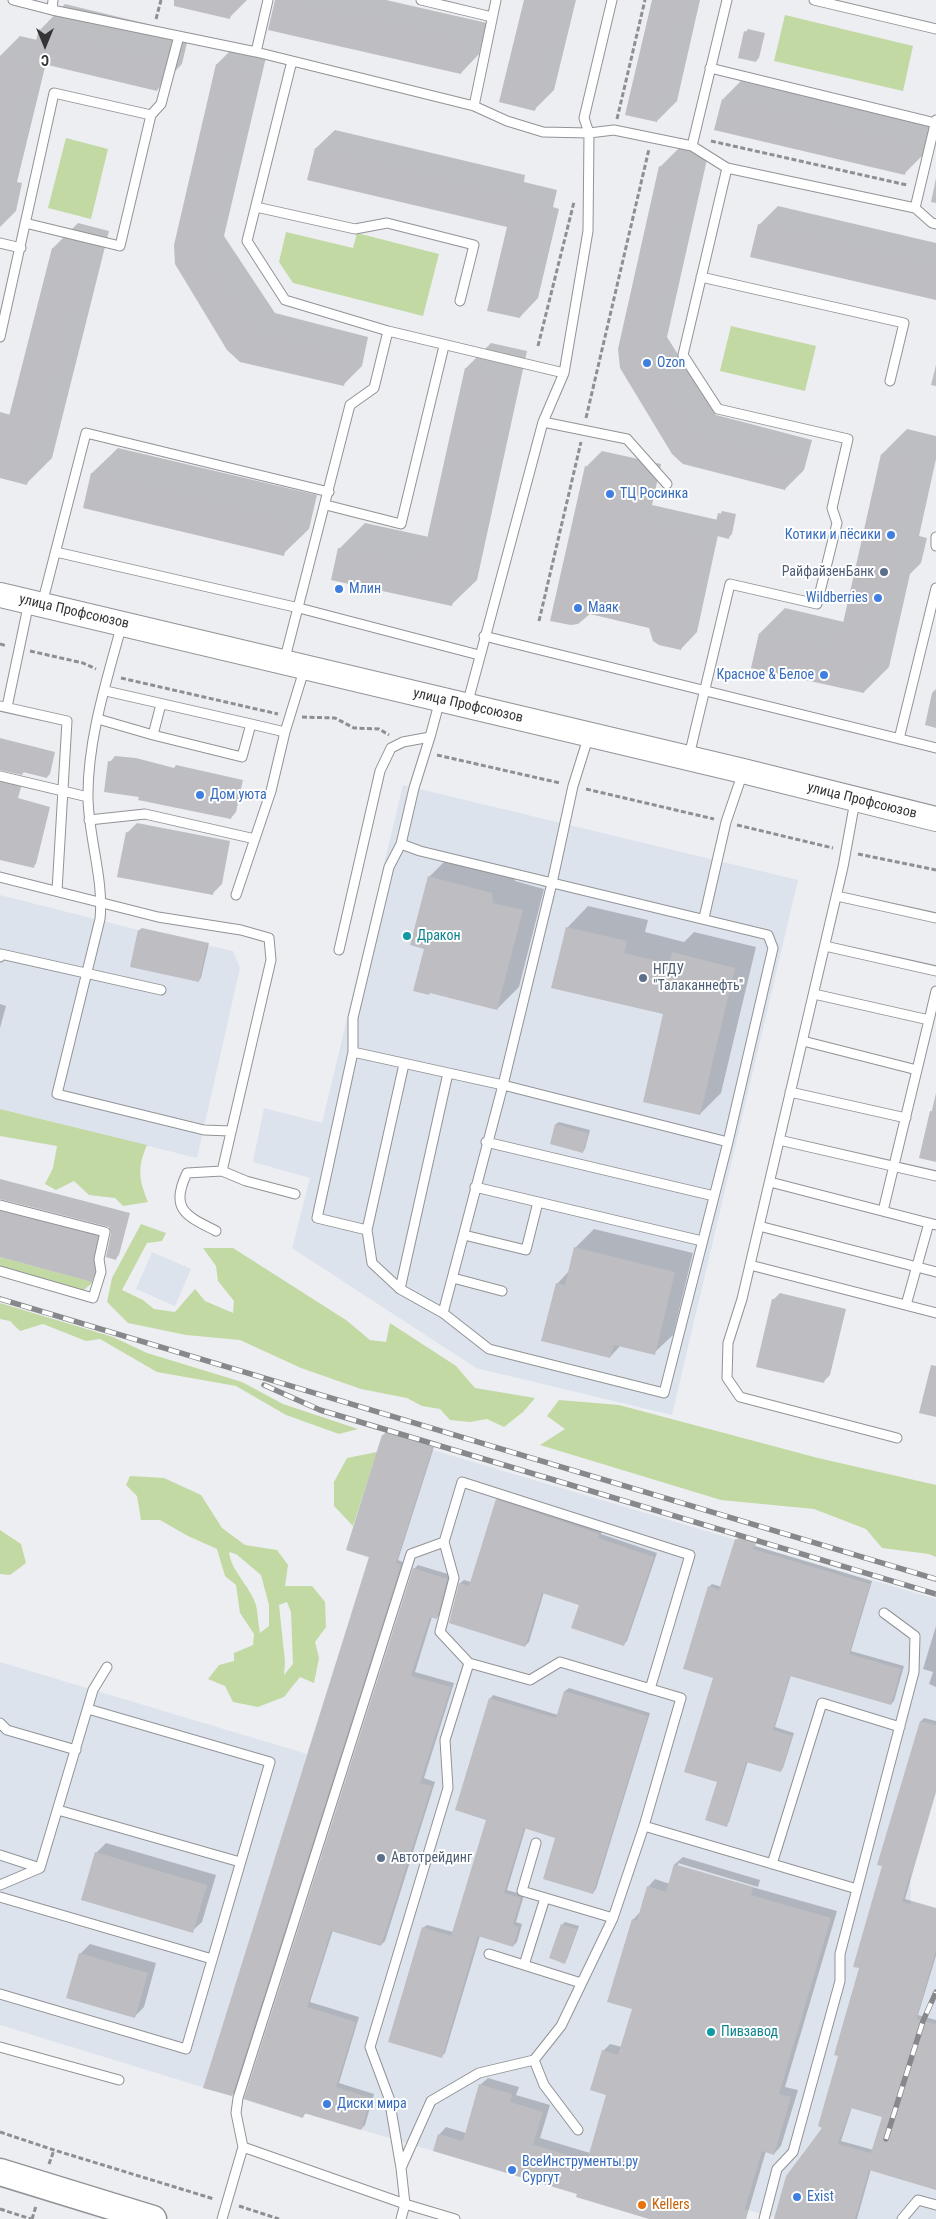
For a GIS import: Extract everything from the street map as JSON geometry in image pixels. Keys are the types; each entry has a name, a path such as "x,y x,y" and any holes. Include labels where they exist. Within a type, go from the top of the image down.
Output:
{"main road":[{"name":"улица Профсоюзов","path":"0,595 440,699 936,820"},
{"path":"0,2172 153,2219"}],"lane":[{"path":"13,0 52,10 256,52 474,106 507,121 543,132 588,134 614,130 693,143 727,168 915,208 932,223 936,224"},
{"path":"52,10 53,0"},
{"path":"256,52 268,0"},
{"path":"421,0 492,17"},
{"path":"474,106 496,0"},
{"path":"467,706 484,636 543,422 564,374 588,231 588,134 584,118 612,0"},
{"path":"693,143 727,0"},
{"path":"814,0 936,29"},
{"path":"25,223 120,246 151,115 162,104 179,36"},
{"path":"292,61 247,241 285,300 444,346 564,374"},
{"path":"710,68 936,122 915,208"},
{"path":"0,337 54,93 151,115"},
{"path":"688,759 730,584 817,604 837,523 832,508 848,439 718,409 683,355 727,168"},
{"path":"256,208 355,229 387,223 474,245 460,301"},
{"path":"0,243 21,248"},
{"path":"701,277 904,323 890,381"},
{"path":"236,895 271,791 290,716 299,608 350,405 374,388 388,331"},
{"path":"326,505 401,524 444,346"},
{"path":"543,422 627,439 667,484"},
{"path":"57,891 67,721 4,706 20,649 56,552 86,433 329,492"},
{"path":"936,538 936,546"},
{"path":"56,552 299,608 479,656"},
{"path":"899,739 936,590"},
{"path":"122,624 98,719 92,752 88,797 89,820 102,903 57,1094 204,1130 230,1131"},
{"path":"484,636 936,748"},
{"path":"106,691 285,732"},
{"path":"367,1230 317,1218 353,1052 353,1018 389,868 401,844 424,752 440,699"},
{"path":"153,735 161,704"},
{"path":"98,719 242,757 251,724"},
{"path":"444,1313 486,1142 503,1085 552,883 573,786 589,735"},
{"path":"339,950 380,770 391,748 403,742 430,737"},
{"path":"704,918 726,822 743,772"},
{"path":"0,776 88,797"},
{"path":"855,800 837,896 770,1182 742,1299 728,1342 727,1378 740,1398 897,1438"},
{"path":"89,820 145,814 255,839"},
{"path":"401,844 420,851 704,918 768,935 774,948 728,1142 664,1394 489,1349 444,1313 400,1288 372,1263 367,1230 404,1064"},
{"path":"0,877 158,917 241,930 269,938 271,960 222,1171"},
{"path":"837,896 936,918"},
{"path":"825,946 936,972"},
{"path":"0,956 0,954 161,990"},
{"path":"883,1212 936,991"},
{"path":"814,994 929,1020"},
{"path":"803,1041 917,1070"},
{"path":"353,1052 503,1085 728,1142"},
{"path":"400,1288 448,1073"},
{"path":"790,1092 906,1118"},
{"path":"779,1140 936,1176"},
{"path":"486,1142 714,1196"},
{"path":"216,1231 187,1217 179,1203 180,1186 187,1173 222,1171 246,1181 295,1194"},
{"path":"770,1182 932,1224 916,1267 906,1305"},
{"path":"475,1187 702,1241"},
{"path":"464,1235 526,1250 538,1202"},
{"path":"0,1205 105,1232 99,1259 101,1272 93,1298 0,1271"},
{"path":"759,1226 936,1272"},
{"path":"750,1265 936,1313"},
{"path":"453,1278 502,1291"},
{"path":"401,2168 432,2101 479,2073 534,2060 561,2026 613,1918 644,1826 681,1698 650,1689 560,1662 530,1680 469,1664 440,1632 454,1578 444,1542 462,1482 690,1555 650,1689"},
{"path":"222,2219 243,2147 236,2113 238,2098 411,1554 444,1542"},
{"path":"764,2219 777,2170 793,2152 840,1981 840,1954 914,1672 915,1636 884,1614"},
{"path":"401,2219 405,2204 389,2098 370,2047 448,1788 445,1740 469,1664"},
{"path":"0,1885 40,1868 93,1690 107,1667"},
{"path":"772,1864 822,1703 900,1727"},
{"path":"0,1994 186,2049 270,1762 88,1709"},
{"path":"0,1723 4,1732 76,1750"},
{"path":"58,1810 240,1862"},
{"path":"644,1826 857,1889"},
{"path":"536,1843 522,1890 613,1918"},
{"path":"0,1855 40,1868"},
{"path":"0,1897 212,1959"},
{"path":"524,1965 545,1898"},
{"path":"488,1954 581,1983"},
{"path":"0,2047 119,2080"},
{"path":"534,2060 544,2085 578,2130"},
{"path":"243,2147 405,2204 455,2219"},
{"path":"902,2219 918,2200 936,2205"}],"path":[{"path":"153,31 161,0"},
{"path":"615,125 645,0"},
{"path":"693,143 707,140 920,188"},
{"path":"539,621 650,147 641,145"},
{"path":"538,346 574,201"},
{"path":"0,644 83,662 108,676 290,716 335,718 354,728 379,729 403,742"},
{"path":"424,752 845,851 936,870"},
{"path":"0,2132 279,2219"},
{"path":"0,2209 31,2219"}],"shaded area":[{"path":"403,785 798,880 672,1415 476,1368 292,1248 310,1178 253,1162 264,1108 322,1123"},
{"path":"0,895 138,930 233,951 240,968 197,1158 0,1109"},
{"path":"152,1252 191,1269 175,1306 136,1289"},
{"path":"382,1435 936,1599 936,1787 910,1875 911,1905 936,1912 936,2219 807,2219 831,2141 815,2137 786,2176 775,2218 586,2163 587,2161 468,2125 457,2158 305,2113 303,2118 0,2025 0,1662 307,1754 369,1558 346,1550"}],"green space":[{"path":"785,15 913,46 903,91 774,61"},
{"path":"66,138 108,149 91,219 48,208"},
{"path":"286,232 353,248 357,233 439,254 423,316 293,283 279,262"},
{"path":"731,326 816,346 805,391 720,371"},
{"path":"0,1109 147,1145 140,1174 148,1202 123,1206 115,1198 89,1195 74,1181 56,1190 45,1184 53,1168 57,1146 0,1136"},
{"path":"141,1224 166,1233 162,1241 147,1243 122,1290 143,1300 154,1309 175,1312 195,1289 205,1301 233,1313 234,1301 218,1281 216,1266 203,1248 233,1248 346,1320 370,1340 386,1342 390,1323 456,1366 475,1388 535,1398 523,1412 504,1427 487,1419 470,1422 450,1420 440,1409 422,1406 407,1398 361,1389 301,1368 240,1340 186,1335 128,1323 107,1302 112,1278"},
{"path":"0,1257 93,1282 84,1290 0,1269"},
{"path":"0,1303 113,1337 147,1353 242,1382 283,1404 358,1429 339,1434 286,1415 236,1386 157,1372 100,1339 86,1341 43,1324 20,1331 10,1321 0,1319"},
{"path":"559,1400 619,1405 818,1458 936,1485 936,1557 929,1554 882,1548 866,1529 814,1509 721,1500 540,1445 565,1429 547,1416"},
{"path":"377,1452 353,1526 334,1506 334,1482 347,1458"},
{"path":"130,1476 164,1478 201,1495 222,1528 245,1545 277,1550 288,1565 285,1586 312,1586 325,1602 326,1627 315,1642 319,1658 314,1683 300,1677 284,1697 258,1707 233,1702 225,1686 208,1679 219,1665 234,1661 234,1653 253,1645 254,1634 240,1613 236,1585 225,1576 217,1549 188,1536 160,1520 141,1520 137,1496 126,1485","holes":["229,1552 236,1554 261,1575 269,1605 269,1626 260,1633 256,1605 250,1591 233,1566","287,1602 291,1612 293,1664 284,1675 285,1662 279,1605"]},
{"path":"0,1530 21,1544 26,1563 10,1575 0,1574"}],"building":[{"path":"174,0 234,0 230,19 174,6"},
{"path":"275,0 289,0 469,42 461,74 268,30"},
{"path":"524,0 562,0 535,111 499,102"},
{"path":"652,0 685,0 657,122 625,115"},
{"path":"39,29 165,60 157,91 31,61"},
{"path":"744,31 763,36 756,62 738,58"},
{"path":"0,57 30,64 6,165 0,165"},
{"path":"216,64 249,71 206,255 256,331 350,356 344,386 240,362 227,350 175,264 174,245"},
{"path":"722,99 912,144 905,175 714,130"},
{"path":"315,148 508,193 506,200 539,208 535,226 542,227 520,318 487,311 507,227 307,180"},
{"path":"659,166 690,174 649,356 697,433 794,458 785,490 683,464 672,454 620,368 618,349"},
{"path":"758,224 936,266 936,300 750,257"},
{"path":"52,248 84,256 27,485 0,478 0,443 2,444"},
{"path":"465,368 502,376 452,606 331,580 338,548 421,566"},
{"path":"881,454 917,462 894,560 903,562 897,589 888,587 864,693 751,668 759,633 837,650"},
{"path":"585,466 645,480 636,521 706,536 681,650 659,645 653,641 649,628 590,614 578,624 571,625 550,621"},
{"path":"91,473 292,520 284,556 83,508"},
{"path":"718,513 734,517 729,539 713,535"},
{"path":"0,741 53,755 47,778 23,772 22,775 0,770"},
{"path":"108,761 169,773 169,770 239,785 231,819 138,800 139,797 104,792"},
{"path":"0,782 19,787 16,801 48,809 34,868 0,860"},
{"path":"126,832 221,850 213,895 117,877"},
{"path":"428,876 492,893 493,903 523,910 497,1010 430,993 429,995 413,991 424,949 410,945"},
{"name":"НГДУ \"Талаканнефть\"","path":"566,927 627,941 624,953 669,964 672,952 735,968 700,1115 643,1102 663,1014 551,988"},
{"path":"138,930 207,945 199,982 130,967"},
{"path":"930,1111 936,1112 936,1162 919,1158"},
{"path":"555,1124 588,1133 583,1153 550,1144"},
{"path":"0,1182 128,1216 116,1260 106,1257 111,1233 109,1227 0,1199"},
{"path":"0,1211 98,1237 93,1258 95,1272 92,1282 0,1257"},
{"path":"574,1247 675,1272 655,1355 614,1345 610,1358 541,1341 556,1283 565,1285"},
{"path":"772,1299 840,1316 824,1383 756,1367"},
{"path":"931,1365 936,1366 936,1417 919,1413"},
{"path":"382,1435 432,1450 396,1563 401,1565 232,2096 203,2088 369,1557 346,1550"},
{"path":"496,1499 599,1534 598,1538 654,1557 624,1646 571,1628 579,1605 542,1593 525,1647 449,1623 459,1583 469,1586"},
{"path":"735,1539 754,1545 753,1549 870,1584 849,1654 901,1669 891,1705 790,1676 773,1730 792,1736 781,1772 746,1762 727,1827 705,1820 717,1782 684,1772 713,1678 683,1669 708,1586 719,1590"},
{"path":"413,1568 447,1579 437,1619 430,1617 411,1676 451,1687 420,1783 432,1786 381,1946 331,1931 307,2007 356,2022 336,2087 371,2098 361,2130 304,2113 303,2118 244,2099"},
{"path":"564,1691 648,1716 593,1894 543,1879 555,1838 524,1828 504,1893 521,1898 513,1925 519,1927 513,1947 478,1936 442,2058 388,2042 422,1927 451,1936 486,1820 455,1810 489,1698 556,1718"},
{"path":"920,1721 936,1725 936,1787 902,1902 936,1912 936,1950 916,2019 936,2024 936,2190 869,2170 855,2219 774,2219 786,2176 822,2128 818,2126 838,2056 834,2055 859,1968 853,1967 882,1866 877,1865","holes":["851,2108 882,2117 871,2153 838,2144"]},
{"path":"95,1852 207,1885 193,1933 81,1900"},
{"name":"Пивзавод","path":"674,1864 753,1887 751,1895 831,1918 779,2094 791,2097 774,2155 762,2151 742,2219 649,2219 576,2197 577,2194 433,2151 438,2134 463,2141 479,2084 512,2094 510,2102 543,2112 533,2145 587,2161 606,2095 590,2090 602,2050 618,2055 632,2009 607,2002 632,1919 637,1921 647,1886 666,1892"},
{"path":"561,1924 577,1929 565,1964 549,1958"},
{"path":"79,1953 148,1973 135,2018 66,1998"}],"railway":[{"path":"0,1299 936,1579"},
{"path":"264,1385 320,1410 936,1594"},
{"path":"886,2139 923,2021 936,1992"}],"place":[{"name":"Ozon","path":"647,363"},
{"name":"ТЦ Росинка","path":"610,494"},
{"name":"Котики и пёсики","path":"891,535"},
{"name":"РайфайзенБанк","path":"884,572"},
{"name":"Млин","path":"339,589"},
{"name":"Wildberries","path":"878,598"},
{"name":"Маяк","path":"578,608"},
{"name":"Красное & Белое","path":"824,675"},
{"name":"Дом уюта","path":"200,795"},
{"name":"Дракон","path":"407,936"},
{"name":"НГДУ \"Талаканнефть\"","path":"643,978"},
{"name":"Автотрейдинг","path":"381,1858"},
{"name":"Пивзавод","path":"711,2032"},
{"name":"Диски мира","path":"327,2104"},
{"name":"ВсеИнструменты.ру Сургут","path":"512,2170"},
{"name":"Exist","path":"797,2197"},
{"name":"Kellers","path":"642,2205"}]}
